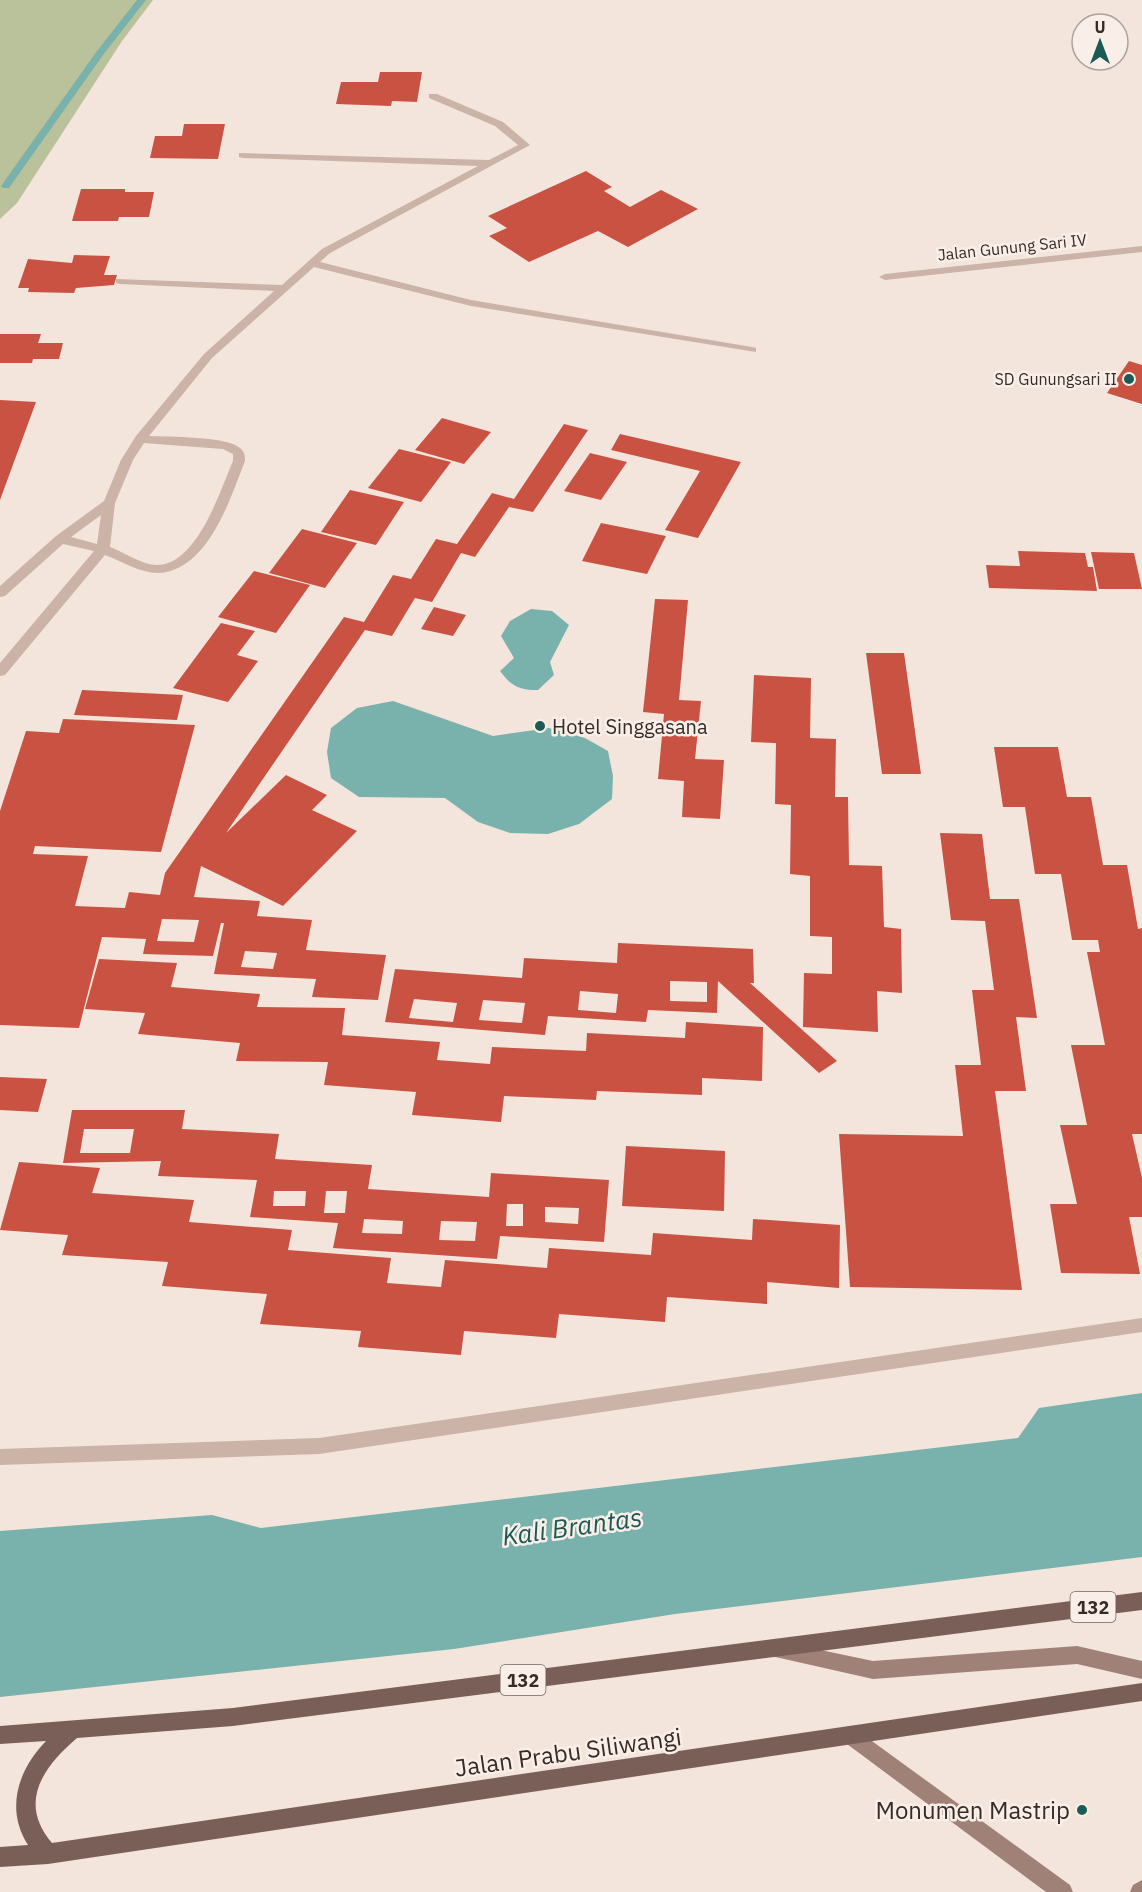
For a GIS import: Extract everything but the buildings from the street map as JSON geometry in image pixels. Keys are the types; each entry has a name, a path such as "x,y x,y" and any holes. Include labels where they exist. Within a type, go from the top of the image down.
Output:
{"main road":[{"name":"132","path":"0,1735 233,1718 1142,1601"},
{"name":"Jalan Prabu Siliwangi","path":"0,1857 48,1854 854,1737 1142,1692"},
{"path":"48,1854 31,1831 25,1804 31,1775 48,1749 72,1730"}],"street":[{"path":"0,672 103,549 109,503 140,439 208,356 326,251 524,147 524,142 499,124 433,96"},
{"path":"243,154 494,163"},
{"name":"Jalan Gunung Sari IV","path":"885,277 1142,249"},
{"path":"310,263 471,303 752,350"},
{"path":"120,281 284,288"},
{"path":"60,539 103,549 157,569 182,562 208,530 239,461 238,451 229,446 140,439"},
{"path":"0,593 60,539 109,503"},
{"path":"0,1457 319,1446 1142,1325"},
{"path":"772,1648 873,1670 1077,1655 1142,1670"},
{"path":"854,1737 1063,1892"}],"green space":[{"path":"0,0 153,0 122,41 17,203 0,219"}],"water":[{"path":"531,609 552,611 569,625 550,662 554,675 538,690 516,686 500,671 514,658 501,636 510,621"},
{"path":"393,701 493,736 549,728 585,738 608,751 613,776 612,799 579,824 548,834 510,833 478,822 445,798 359,797 331,778 327,752 331,728 357,708"},
{"name":"Kali Brantas","path":"1142,1393 1142,1557 675,1614 454,1649 0,1697 0,1531 212,1515 261,1528 1018,1438 1039,1408"}],"waterway":[{"path":"6,186 100,53 142,0"}],"place":[{"name":"SD Gunungsari II","path":"1129,379"},
{"name":"Hotel Singgasana","path":"540,726"},
{"name":"Monumen Mastrip","path":"1082,1810"}]}
